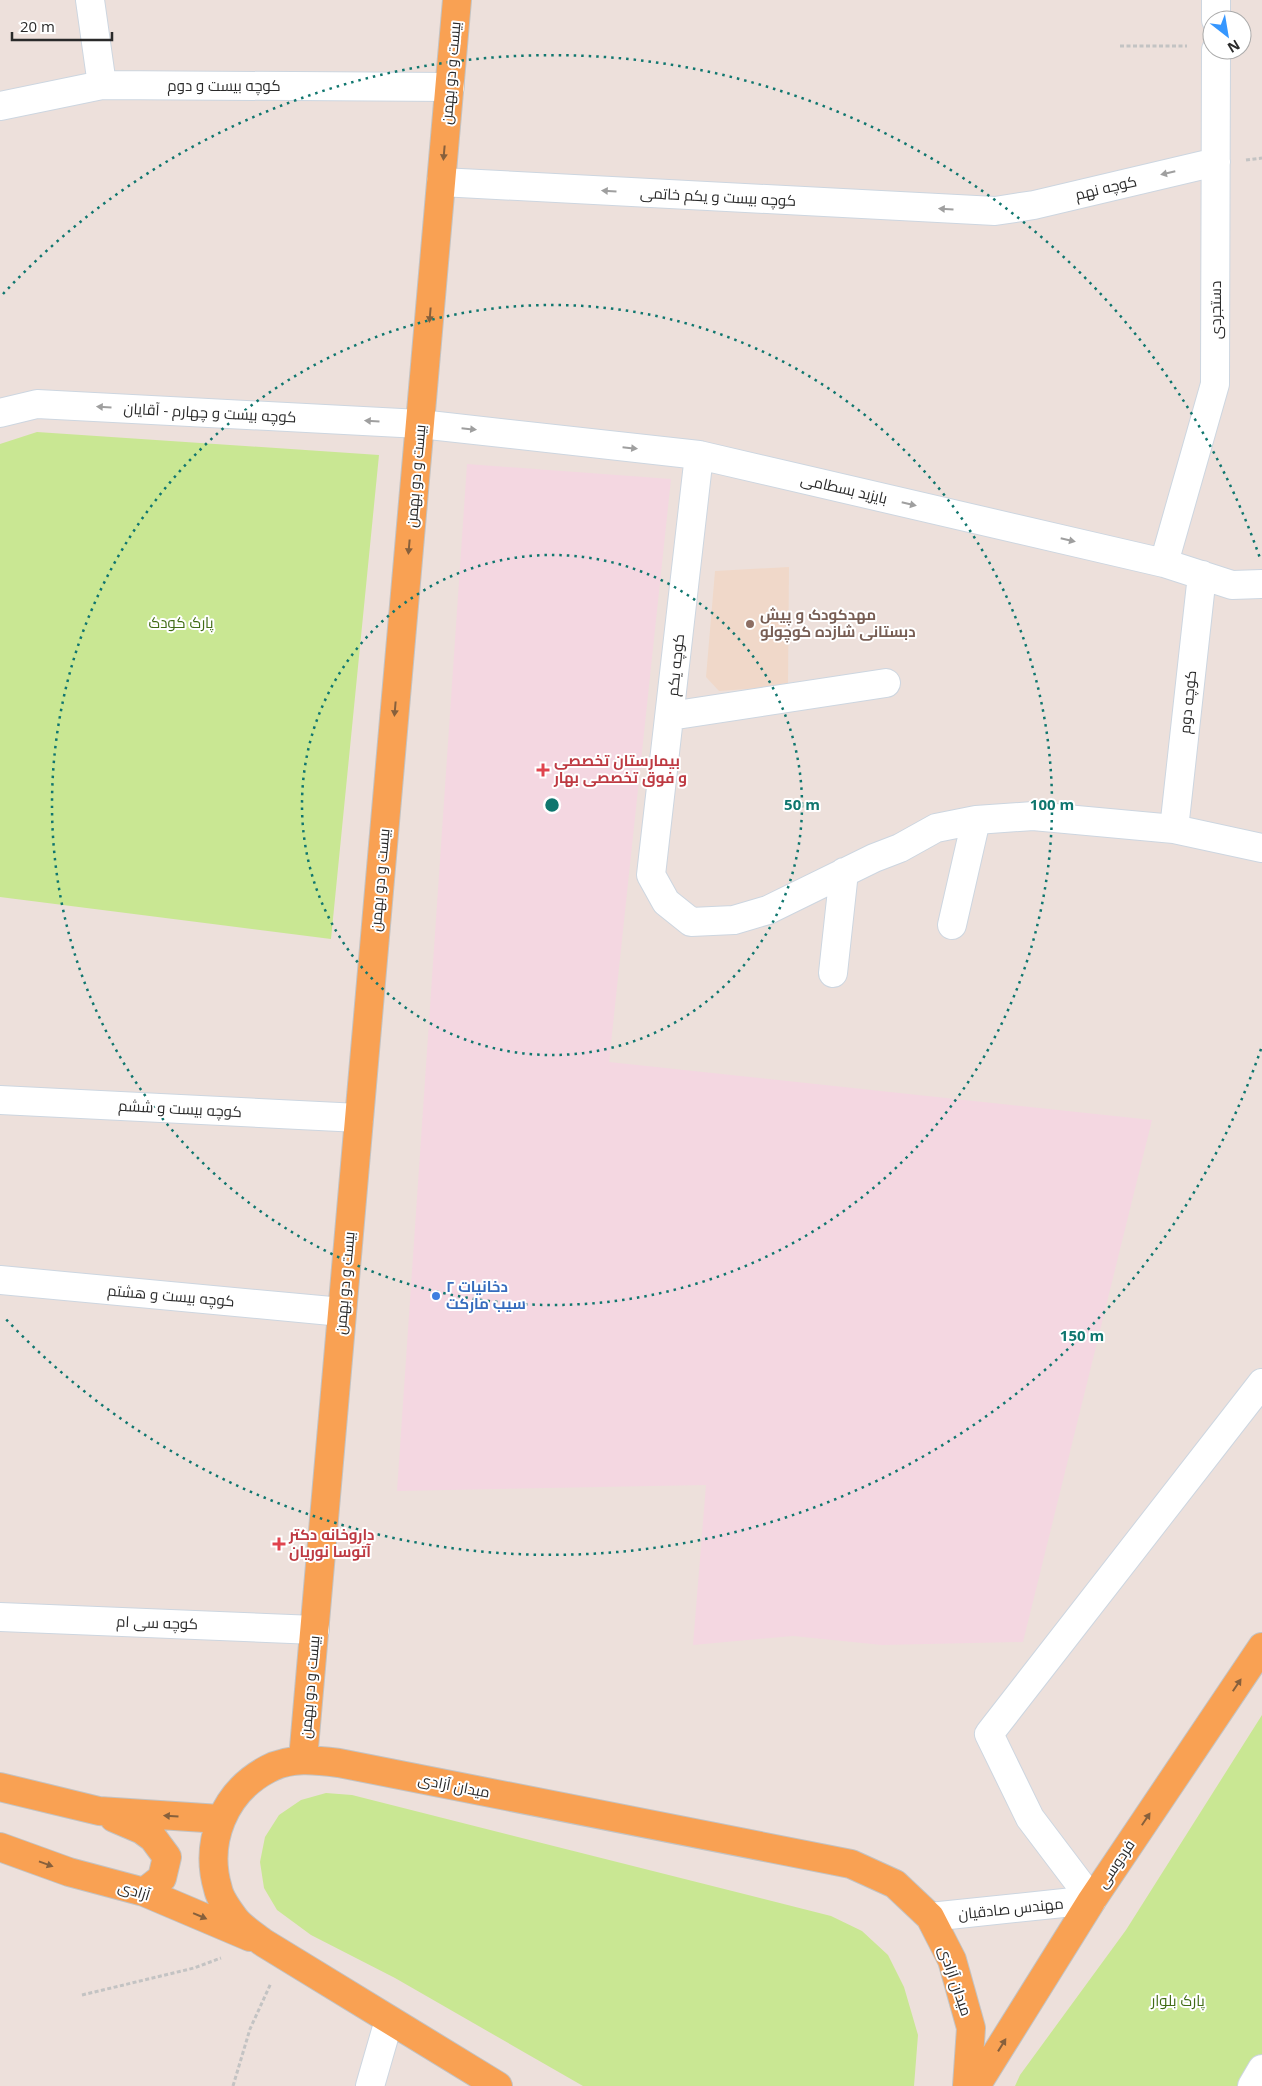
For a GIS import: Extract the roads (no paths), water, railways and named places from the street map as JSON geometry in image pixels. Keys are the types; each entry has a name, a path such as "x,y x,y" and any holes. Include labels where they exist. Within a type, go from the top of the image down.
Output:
{"main road":[{"name":"بیست و دو بهمن","path":"303,1759 457,0"},
{"name":"فردوسی","path":"976,2086 1092,1900 1262,1647"},
{"name":"میدان آزادی","path":"498,2086 274,1949 236,1921 218,1890 212,1855 220,1819 239,1789 269,1768 303,1759 339,1763 851,1864 895,1884 930,1917 952,1960 971,2028 967,2086"},
{"path":"0,1787 99,1811 220,1819"},
{"path":"99,1811 142,1830 153,1838 167,1857 162,1878 144,1892"},
{"name":"آزادی","path":"0,1847 69,1872 144,1892 274,1949"}],"street":[{"path":"90,0 102,85"},
{"name":"دستجردی","path":"1164,563 1215,384 1216,162 1206,60"},
{"name":"کوچه بیست و دوم","path":"0,106 102,85 450,87"},
{"name":"کوچه نهم","path":"995,211 1034,205 1216,162"},
{"name":"کوچه بیست و یکم خاتمی","path":"441,182 995,211"},
{"name":"کوچه بیست و چهارم - آقایان","path":"0,413 37,404 420,424"},
{"name":"بایزید بسطامی","path":"420,424 699,455 1164,563 1232,585 1262,584"},
{"name":"کوچه یکم","path":"699,455 651,876 666,902 691,922 734,920 768,910 844,872"},
{"name":"کوچه دوم","path":"1174,829 1202,575"},
{"path":"670,716 886,683"},
{"path":"832,973 844,872 900,848 936,828 976,820 1033,816 1174,829 1262,848"},
{"path":"952,925 976,820"},
{"name":"کوچه بیست و ششم","path":"0,1100 359,1118"},
{"name":"کوچه بیست و هشتم","path":"0,1280 342,1312"},
{"path":"1092,1900 1030,1818 989,1734 1262,1383"},
{"name":"کوچه سی ام","path":"0,1617 315,1630"},
{"name":"مهندس صادقیان","path":"930,1917 1092,1900"},
{"path":"370,2086 389,2020"},
{"path":"1252,2086 1262,2069"}],"place":[{"name":"مهدکودک و پیش دبستانی شازده کوچولو","path":"750,624"},
{"name":"بیمارستان تخصصی و فوق تخصصی بهار","path":"543,770"},
{"name":"دخانیات ۲ سیب مارکت","path":"436,1296"},
{"name":"داروخانه دکتر آتوسا نوریان","path":"279,1544"}],"park label":[{"name":"پارک کودک","path":"181,623"},
{"name":"پارک بلوار","path":"1178,2001"}]}
